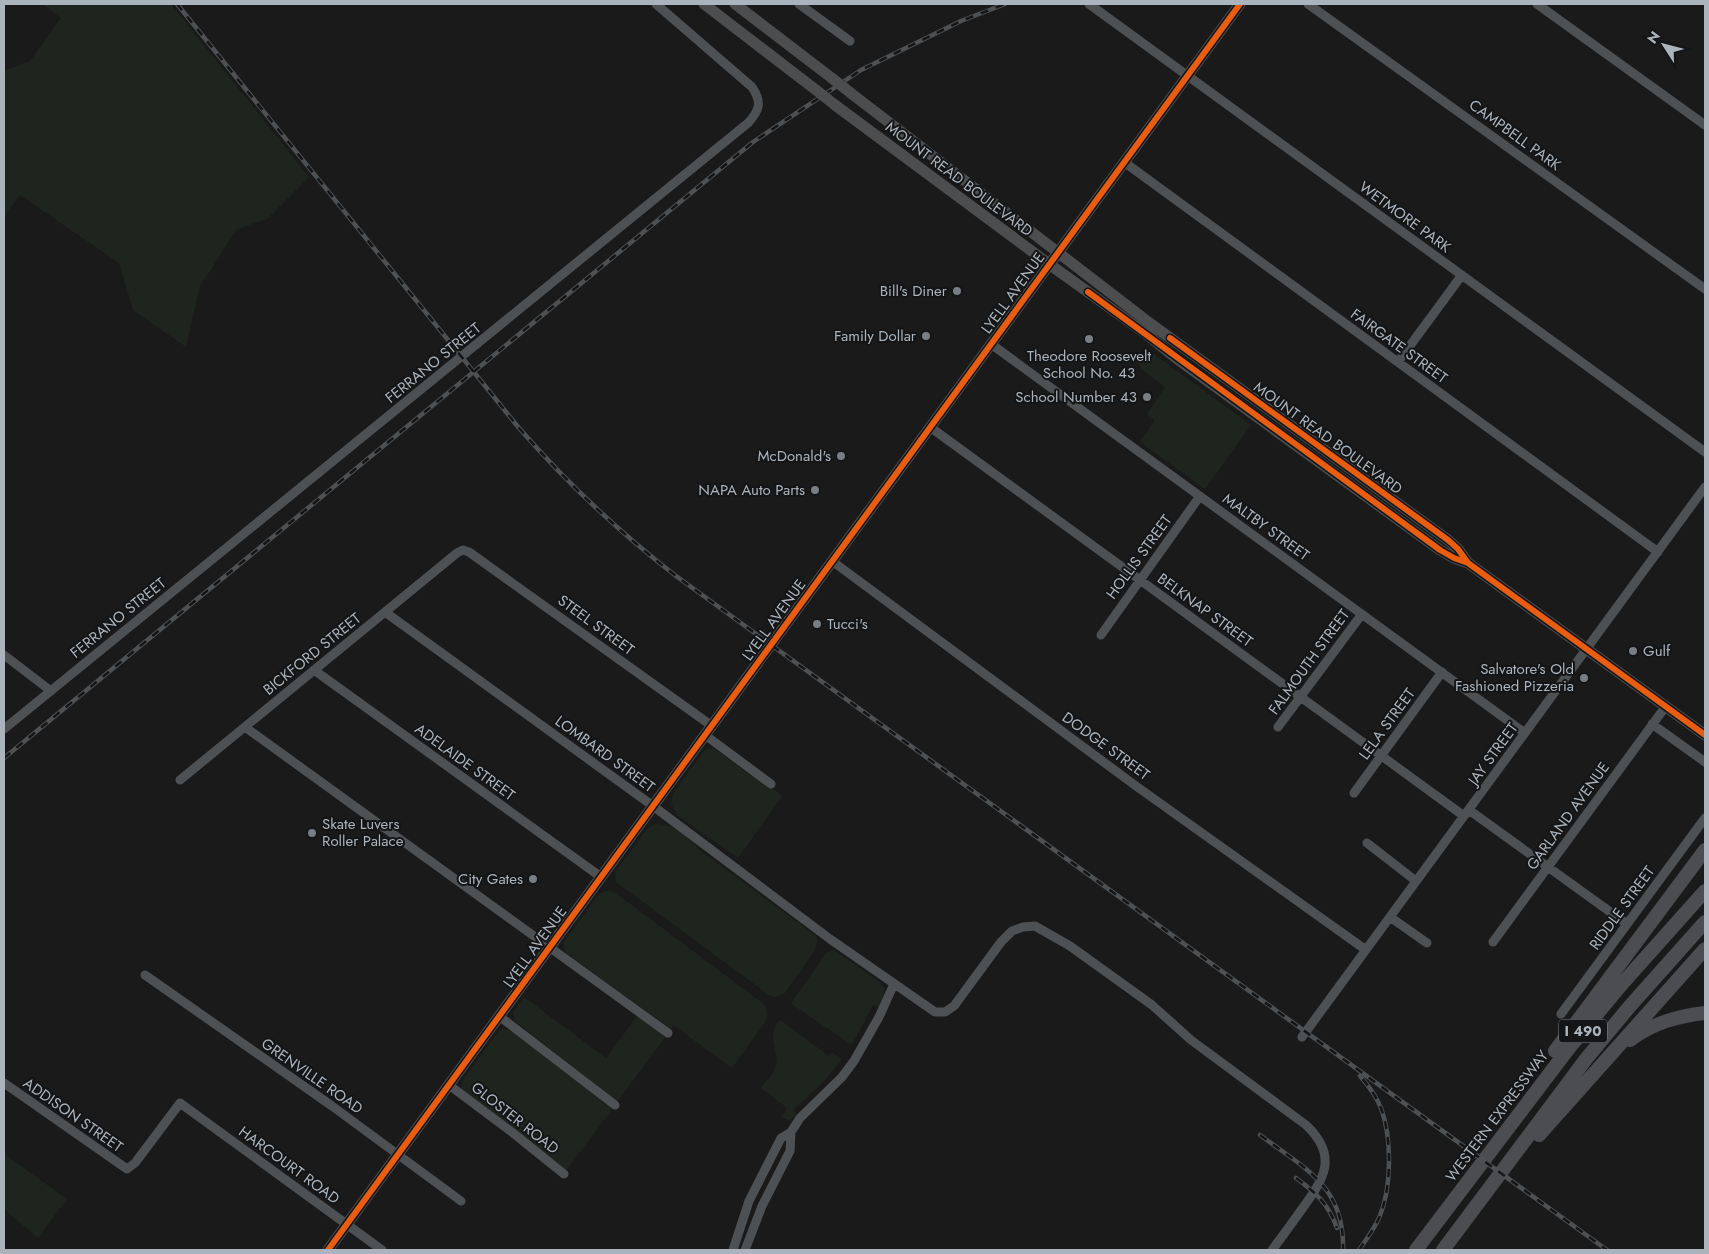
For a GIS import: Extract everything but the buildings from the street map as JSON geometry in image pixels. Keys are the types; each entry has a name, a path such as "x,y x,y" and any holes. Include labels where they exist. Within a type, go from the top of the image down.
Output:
{"highway":[{"path":"1470,1179 1545,1065 1705,850"},
{"name":"WESTERN EXPRESSWAY","path":"1416,1250 1543,1081 1595,1016 1705,891"},
{"name":"I 490","path":"1443,1250 1591,1053 1705,922"},
{"path":"1479,1202 1705,949"},
{"path":"1598,1069 1626,1044 1649,1028 1676,1017 1705,1013"}],"main road":[{"name":"MOUNT READ BOULEVARD","path":"704,4 835,105 1049,264 1440,550 1468,563 1705,735"},
{"name":"MOUNT READ BOULEVARD","path":"735,4 1157,329 1448,540 1458,549 1468,563"},
{"name":"LYELL AVENUE","path":"328,1250 1240,4"}],"street":[{"name":"FERRANO STREET","path":"4,729 752,119 756,114 759,104 757,95 752,87 656,4"},
{"path":"799,4 850,41"},
{"name":"WETMORE PARK","path":"1089,4 1705,452"},
{"name":"CAMPBELL PARK","path":"1308,4 1705,289"},
{"path":"1537,4 1705,125"},
{"name":"FAIRGATE STREET","path":"1124,162 1658,552"},
{"path":"1398,362 1462,274"},
{"name":"MALTBY STREET","path":"991,344 1525,732"},
{"name":"BELKNAP STREET","path":"930,427 1381,755 1627,924"},
{"name":"JAY STREET","path":"1302,1037 1705,487"},
{"name":"HOLLIS STREET","path":"1101,635 1200,496"},
{"name":"BICKFORD STREET","path":"180,780 463,550"},
{"name":"STEEL STREET","path":"463,550 470,552 712,726"},
{"name":"DODGE STREET","path":"832,561 1148,794 1366,950"},
{"name":"LOMBARD STREET","path":"385,612 653,806 830,939 935,1012 945,1012 954,1006 1001,942 1012,931 1022,927 1035,926 1070,946 1152,1006 1191,1040 1306,1125 1319,1140 1326,1162 1321,1182 1272,1250"},
{"name":"FALMOUTH STREET","path":"1278,727 1362,614"},
{"path":"4,655 51,691"},
{"name":"ADELAIDE STREET","path":"314,670 601,877"},
{"name":"LELA STREET","path":"1354,793 1442,672"},
{"name":"GARLAND AVENUE","path":"1493,942 1666,706"},
{"path":"1652,724 1705,762"},
{"path":"245,727 668,1033"},
{"path":"705,735 771,784"},
{"name":"RIDDLE STREET","path":"1561,1014 1705,818"},
{"path":"1368,843 1416,881"},
{"path":"1390,917 1427,943"},
{"name":"GRENVILLE ROAD","path":"145,975 332,1106 461,1201"},
{"path":"733,1250 749,1201 781,1138 791,1132 800,1118 842,1077 854,1061 875,1026 894,984"},
{"path":"499,1016 615,1105"},
{"name":"ADDISON STREET","path":"4,1083 127,1169 135,1163 180,1103"},
{"name":"GLOSTER ROAD","path":"449,1085 564,1174"},
{"name":"HARCOURT ROAD","path":"180,1103 382,1250"},
{"path":"745,1250 762,1206 790,1151 791,1132"}],"shaded area":[{"path":"42,4 171,4 309,177 267,219 237,229 200,286 186,347 133,310 119,263 20,195 4,216 4,71 30,61 61,18"},
{"path":"1147,349 1251,425 1205,489 1140,442 1155,420 1147,414 1165,387 1140,368 1141,366 1137,363"},
{"path":"709,748 714,749 782,796 738,858 678,816 671,804 673,793 704,751"},
{"path":"655,824 668,826 681,833 702,852 815,935 818,940 814,951 785,993 775,997 769,995 616,882 615,872 647,829"},
{"path":"605,891 610,891 621,897 765,1005 766,1021 732,1068 673,1025 671,1029 566,953 564,942 598,895"},
{"path":"834,950 880,982 885,990 879,1007 873,1005 852,1045 793,1005 792,1002 826,953"},
{"path":"524,997 606,1058 638,1015 666,1036 617,1102 515,1021 513,1012"},
{"path":"780,1020 829,1056 832,1052 842,1059 822,1083 793,1110 797,1115 789,1120 782,1117 787,1108 761,1088 775,1068 773,1031"},
{"path":"502,1029 512,1031 613,1108 566,1171 461,1087 462,1081"},
{"path":"4,1154 67,1199 38,1238 4,1209"}],"railway":[{"path":"177,4 519,428 594,506 634,542 676,576 1607,1250"},
{"path":"4,758 753,142 861,70 961,21 1005,4"},
{"path":"1359,1250 1379,1218 1386,1192 1389,1163 1385,1120 1377,1099 1360,1076"},
{"path":"1260,1135 1307,1169 1329,1194 1337,1210 1342,1228 1343,1250"},
{"path":"1296,1178 1321,1199 1330,1212 1337,1228"}],"cycle path":[{"path":"328,1250 1240,4"},
{"path":"1088,292 1440,550 1468,563"},
{"path":"1170,338 1448,540 1458,549 1468,563 1705,735"}],"place":[{"name":"Bill's Diner","path":"957,291"},
{"name":"Family Dollar","path":"926,336"},
{"name":"Theodore Roosevelt School No. 43","path":"1089,339"},
{"name":"School Number 43","path":"1147,397"},
{"name":"McDonald's","path":"841,456"},
{"name":"NAPA Auto Parts","path":"815,490"},
{"name":"Tucci's","path":"817,624"},
{"name":"Gulf","path":"1633,651"},
{"name":"Salvatore's Old Fashioned Pizzeria","path":"1584,678"},
{"name":"Skate Luvers Roller Palace","path":"312,833"},
{"name":"City Gates","path":"533,879"}]}
